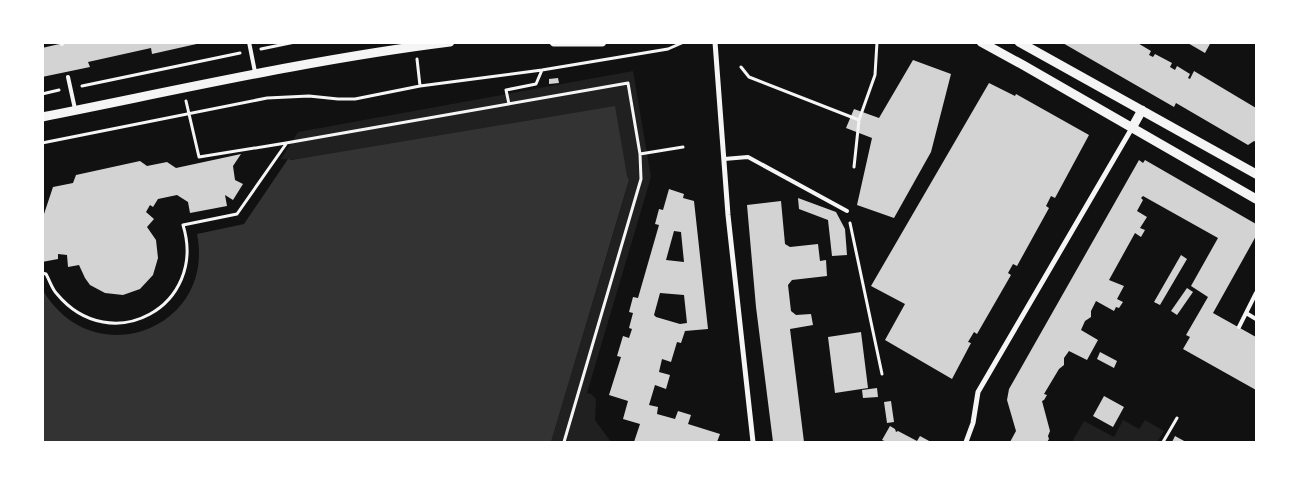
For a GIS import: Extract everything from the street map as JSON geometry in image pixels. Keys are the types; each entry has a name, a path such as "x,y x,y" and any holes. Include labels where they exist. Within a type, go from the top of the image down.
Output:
{"street":[{"path":"42,117 409,45 450,42"},
{"path":"554,42 602,42"},
{"path":"715,42 730,233 752,442"},
{"path":"981,42 1023,64 1256,199"},
{"path":"1019,42 1256,174"},
{"path":"966,442 973,423 978,392 1142,110"}],"lane":[{"path":"249,42 255,75"},
{"path":"68,77 75,110"},
{"path":"724,159 748,157 848,212"},
{"path":"1239,327 1256,293"},
{"path":"1246,313 1256,319"}],"path":[{"path":"42,94 295,42"},
{"path":"42,143 268,98 309,96 355,99 420,86 542,70 668,49 684,42"},
{"path":"854,167 858,120 875,75 877,42"},
{"path":"409,45 417,56 420,86"},
{"path":"741,67 750,77 858,120"},
{"path":"509,104 506,90 536,84 542,70"},
{"path":"183,89 200,157 628,82 640,154 641,179 564,442"},
{"path":"42,273 46,274 56,293 70,308 88,318 115,323 129,322 148,316 165,304 174,293 186,269 188,248 183,225 237,214 286,143"},
{"path":"640,154 683,147"},
{"path":"848,212 882,374"},
{"path":"1164,442 1178,418"}],"shaded area":[{"path":"633,71 651,177 587,393 596,399 595,420 611,442 551,442 629,181 627,176 281,159 298,132"},
{"path":"615,106 629,180 551,442 43,442 43,292 66,317 92,331 120,335 147,329 170,316 188,294 198,267 197,234 244,224 288,159 292,160"},
{"path":"1123,420 1139,429 1145,420 1164,431 1157,442 1072,442 1084,421 1114,437"}],"building":[{"path":"68,42 201,43 152,54 151,48 88,62 90,67 42,77 42,48"},
{"path":"1061,42 1136,42 1151,51 1149,55 1153,57 1155,54 1172,63 1170,67 1175,70 1177,66 1190,74 1188,78 1190,79 1194,71 1256,108 1256,142 1254,141 1248,145 1176,103 1174,107"},
{"path":"1186,42 1211,42 1205,53"},
{"path":"913,60 951,74 931,152 894,218 857,205 872,138 846,128 854,109 879,118"},
{"path":"558,78 559,83 549,84 549,79"},
{"path":"989,83 1015,96 1016,94 1089,135 1055,198 1051,196 1046,206 1049,208 1017,266 1013,264 1008,273 1011,275 977,334 974,332 968,342 971,343 952,379 885,340 905,304 871,286"},
{"path":"241,154 233,166 235,180 243,184 233,200 225,195 227,206 190,213 188,202 177,195 158,199 153,207 150,205 146,212 154,219 147,227 156,240 158,258 153,275 140,289 123,295 105,293 90,285 79,265 68,267 67,255 58,254 58,259 42,262 42,220 53,187 73,183 76,175 140,161 147,166 167,162 176,168"},
{"path":"1139,160 1143,163 1145,160 1256,224 1256,236 1213,313 1256,337 1256,390 1183,349 1190,337 1186,335 1208,297 1191,286 1218,238 1143,196 1137,211 1147,217 1140,228 1145,230 1141,237 1135,233 1109,280 1124,286 1117,299 1123,302 1114,311 1096,301 1091,311 1091,317 1085,321 1081,330 1098,340 1087,360 1069,351 1064,358 1064,365 1059,369 1044,394 1047,395 1042,401 1050,431 1049,439 1047,442 1010,442 1016,431 1007,400 1009,389"},
{"path":"669,189 684,194 683,198 694,201 708,329 685,331 681,343 677,342 671,362 662,359 659,372 670,375 666,389 655,385 649,405 658,407 657,414 675,419 678,411 691,415 688,424 720,434 717,442 634,442 640,424 623,419 628,401 609,395 621,357 617,356 623,336 629,338 632,329 629,328 633,313 629,312 633,297 638,298 659,225 655,224 659,209 663,210","holes":["674,231 681,232 684,262 666,260","660,293 684,295 687,323 680,324 654,315"]},
{"path":"798,198 836,212 845,229 847,255 832,256 828,220 799,209"},
{"path":"781,201 785,244 790,247 818,244 820,261 826,260 827,276 792,280 788,285 791,311 796,315 811,314 813,325 790,329 804,442 773,442 756,307 747,205"},
{"path":"1181,255 1187,259 1160,305 1154,302"},
{"path":"1187,288 1193,292 1177,315 1171,311"},
{"path":"861,332 868,388 835,393 828,337"},
{"path":"1100,352 1117,361 1114,368 1097,359"},
{"path":"877,388 878,397 863,398 862,390"},
{"path":"1104,396 1124,407 1113,427 1093,416"},
{"path":"891,401 894,422 887,423 884,402"},
{"path":"890,426 896,432 898,431 917,441 920,436 931,442 887,442 882,440"},
{"path":"1175,436 1186,442 1172,442"}]}
